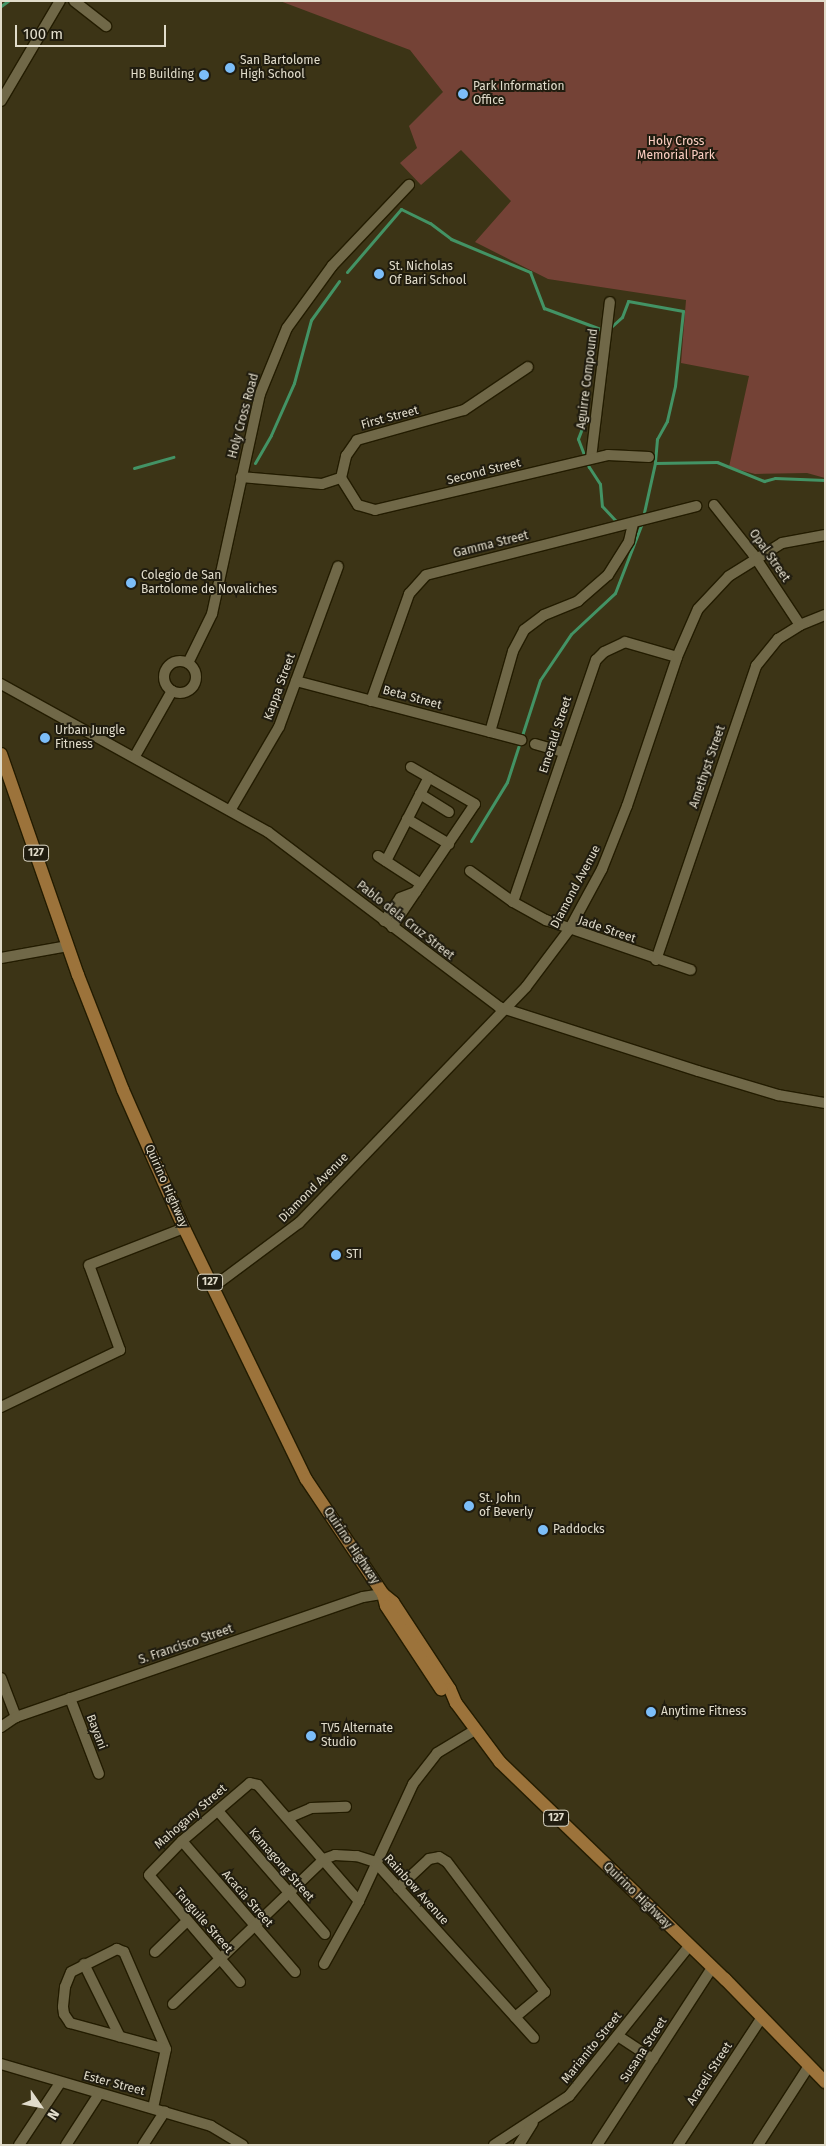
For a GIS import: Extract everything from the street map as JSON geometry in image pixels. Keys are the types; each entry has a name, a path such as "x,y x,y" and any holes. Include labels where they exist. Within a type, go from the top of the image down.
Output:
{"main road":[{"name":"Quirino Highway","path":"3,765 68,946 123,1090 184,1228 306,1479 383,1594 386,1606 422,1662 444,1693 456,1703 475,1730 531,1793 762,2017 825,2082"}],"street":[{"path":"1,101 60,1"},
{"path":"74,1 106,26"},
{"name":"Holy Cross Road","path":"188,663 212,614 260,394 287,328 332,266 409,184"},
{"name":"Aguirre Compound","path":"591,458 610,302"},
{"name":"First Street","path":"341,478 346,456 357,440 464,410 528,367"},
{"name":"Second Street","path":"341,478 358,505 375,510 591,458 608,455 649,457"},
{"path":"241,477 322,484 341,478"},
{"name":"Opal Street","path":"714,504 757,559 800,625"},
{"name":"Gamma Street","path":"371,701 409,594 426,575 633,524 696,506"},
{"path":"490,732 513,651 524,630 531,622 578,601 598,586 621,559 633,524"},
{"name":"Diamond Avenue","path":"213,1287 249,1263 299,1223 505,1010 570,930 602,868 627,806 676,657 698,609 709,594 782,543 825,535"},
{"name":"Kappa Street","path":"230,809 279,727 338,567"},
{"name":"Amethyst Street","path":"656,960 752,676 778,639 800,625 825,615"},
{"name":"Emerald Street","path":"513,902 590,672 604,652 625,642 635,643 676,657"},
{"path":"177,661 188,663 195,672 195,683 188,692 172,691 163,677 167,667 177,661"},
{"name":"Beta Street","path":"296,681 521,740"},
{"name":"Pablo dela Cruz Street","path":"1,684 230,809 294,851 388,924 505,1010 698,1072 778,1095 825,1103"},
{"path":"135,756 172,691"},
{"path":"535,744 563,752"},
{"path":"388,924 400,898 418,888 475,804 411,767"},
{"path":"418,888 382,858 407,819 429,777"},
{"path":"420,794 449,812"},
{"path":"407,819 449,844"},
{"name":"Jade Street","path":"470,870 513,902 570,930 691,970"},
{"path":"1,958 68,946"},
{"path":"1,1407 120,1350 89,1265 184,1228"},
{"name":"S. Francisco Street","path":"1,1727 16,1717 70,1698 364,1597 383,1594"},
{"path":"1,1678 16,1717"},
{"name":"Bayani","path":"70,1698 99,1774"},
{"path":"324,1964 359,1901 375,1862 413,1784 430,1761 475,1730"},
{"name":"Mahogany Street","path":"149,1875 182,1841 253,1782 288,1818"},
{"path":"346,1807 311,1808 288,1818 359,1901"},
{"name":"Kamagong Street","path":"218,1811 325,1934"},
{"name":"Acacia Street","path":"182,1841 295,1972"},
{"name":"Rainbow Avenue","path":"324,1859 335,1855 357,1856 375,1862 534,2038"},
{"path":"398,1888 429,1859 439,1857 446,1862 545,1992 515,2018"},
{"path":"174,2004 324,1859"},
{"name":"Tanguile Street","path":"149,1875 186,1922 240,1982"},
{"path":"155,1952 186,1922"},
{"name":"Marianito Street","path":"494,2145 569,2096 689,1946"},
{"path":"153,2108 166,2049 121,1949 84,1964 71,1972 67,1980 63,2007 66,2019 77,2026 166,2049"},
{"path":"84,1964 120,2037"},
{"name":"Susana Street","path":"597,2145 712,1968"},
{"name":"Araceli Street","path":"678,2145 762,2017"},
{"path":"618,2036 653,2059"},
{"name":"Ester Street","path":"1,2064 98,2094 165,2111 219,2130 226,2140 243,2145"},
{"path":"758,2145 809,2066"},
{"path":"19,2145 60,2083"},
{"path":"66,2145 98,2094"},
{"path":"143,2145 165,2111"},
{"path":"519,2145 536,2119"}],"green space":[{"name":"Holy Cross Memorial Park","path":"280,1 825,1 825,478 807,473 755,474 729,467 749,376 681,363 686,300 548,279 475,242 511,201 461,150 421,185 400,163 417,148 409,126 443,92 410,50"}],"waterway":[{"path":"1,6 8,1"},
{"path":"347,272 401,209 430,223 451,239 530,272 544,308 606,331"},
{"path":"255,463 271,435 294,383 311,320 339,281"},
{"path":"611,327 622,317 628,301 683,311 675,386 667,421 657,439 655,463 717,462 764,481 775,478 825,480"},
{"path":"584,423 578,439 589,467 600,484 602,506 619,524"},
{"path":"134,468 173,457"},
{"path":"643,517 655,463"},
{"path":"471,841 507,782 540,680 571,634 615,593 642,523"}],"place":[{"name":"San Bartolome High School","path":"230,68"},
{"name":"HB Building","path":"204,75"},
{"name":"Park Information Office","path":"463,94"},
{"name":"St. Nicholas Of Bari School","path":"379,274"},
{"name":"Colegio de San Bartolome de Novaliches","path":"131,583"},
{"name":"Urban Jungle Fitness","path":"45,738"},
{"name":"STI","path":"336,1255"},
{"name":"St. John of Beverly","path":"469,1506"},
{"name":"Paddocks","path":"543,1530"},
{"name":"Anytime Fitness","path":"651,1712"},
{"name":"TV5 Alternate Studio","path":"311,1736"}]}
